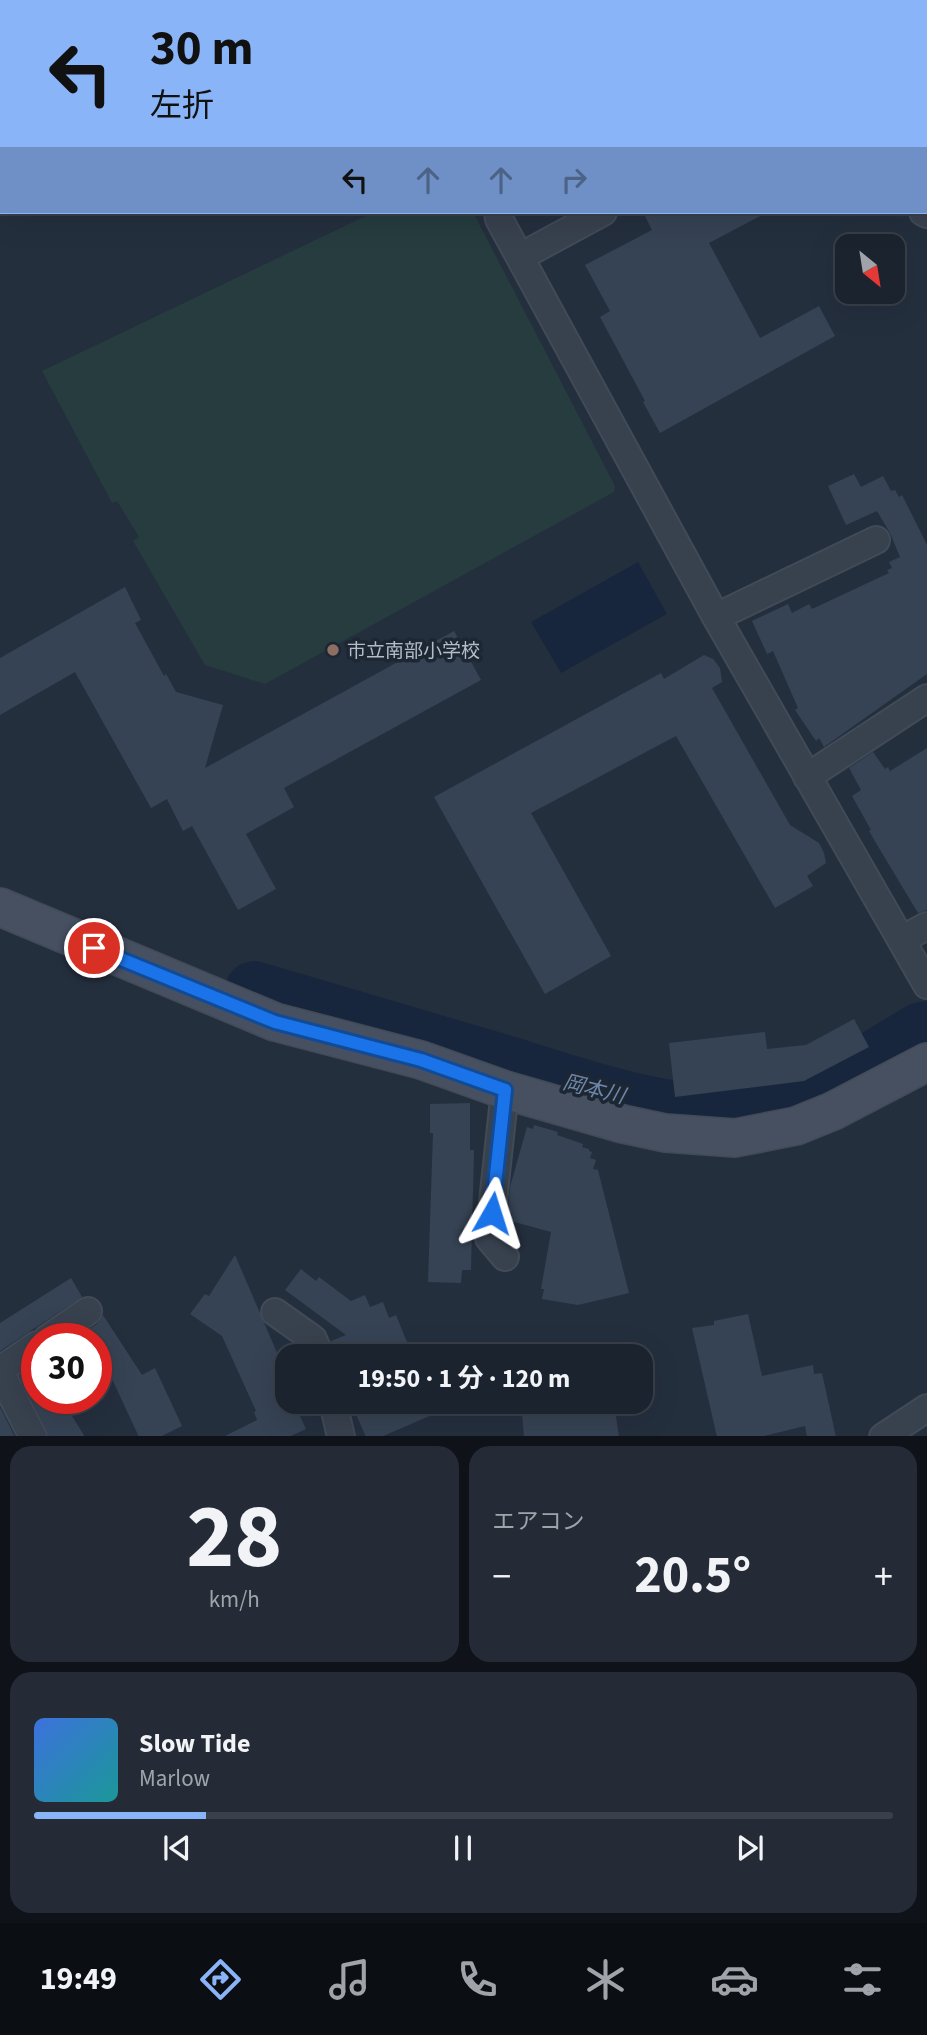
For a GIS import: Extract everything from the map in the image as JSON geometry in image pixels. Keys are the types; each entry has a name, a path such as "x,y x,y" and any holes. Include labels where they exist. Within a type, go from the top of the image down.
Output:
{"street":[{"path":"498,214 716,617 927,985"},
{"path":"520,257 599,214"},
{"path":"716,617 876,540"},
{"path":"807,777 927,698"},
{"path":"0,907 275,1022 421,1060 505,1090 623,1124 665,1133 735,1138 796,1126 833,1111 927,1062"},
{"path":"901,940 927,926"},
{"path":"505,1090 489,1238 505,1257"},
{"path":"70,1323 88,1311"},
{"path":"275,1312 313,1339 315,1344"},
{"path":"21,1356 0,1371 32,1436"},
{"path":"885,1436 927,1408"},
{"path":"336,1414 341,1436"}],"green space":[{"path":"370,214 474,214 615,486 614,492 265,684 205,665 133,541 139,537 117,501 112,503 42,371"}],"water":[{"path":"638,562 667,614 561,673 531,622"}],"building":[{"path":"644,214 764,214 709,243 760,338 819,306 835,336 660,433 600,317 610,311 585,265 652,230"},
{"path":"854,474 861,487 883,476 891,491 895,490 899,497 902,495 927,545 927,674 824,747 819,738 816,741 795,710 798,708 773,651 767,654 752,621 788,604 792,613 809,604 812,609 889,573 887,570 892,568 889,562 900,557 877,511 846,525 828,486"},
{"path":"125,587 141,620 135,623 164,676 166,674 176,692 223,705 205,768 454,631 481,680 284,788 294,807 246,834 276,889 238,910 192,826 183,831 167,799 151,808 75,672 0,715 0,658"},
{"path":"704,655 713,659 720,668 722,682 712,688 790,825 819,843 826,863 807,876 813,886 775,908 676,736 531,813 611,956 545,994 434,797 661,673 664,679"},
{"path":"927,748 927,910 918,913 869,831 871,830 852,796 861,790 849,768 873,752 885,769 888,767 890,771"},
{"path":"854,1019 869,1047 804,1081 675,1097 669,1043 765,1032 767,1049 806,1045"},
{"path":"470,1103 470,1150 474,1150 471,1270 462,1270 461,1283 428,1282 433,1133 430,1133 430,1104"},
{"path":"534,1125 558,1132 557,1135 583,1144 582,1147 592,1152 590,1158 596,1160 593,1169 598,1170 629,1293 578,1305 542,1299 544,1289 541,1289 551,1232 507,1220 510,1187 527,1127 533,1129"},
{"path":"235,1255 275,1348 275,1414 299,1414 306,1429 291,1436 225,1436 257,1420 256,1411 222,1336 190,1314 205,1294 209,1296"},
{"path":"301,1269 316,1281 319,1277 351,1301 365,1295 370,1307 383,1302 389,1318 396,1315 407,1342 332,1344 331,1341 346,1335 285,1290"},
{"path":"71,1278 82,1297 43,1323 21,1323 21,1337 0,1351 0,1323"},
{"path":"748,1314 762,1376 813,1365 814,1374 822,1373 836,1436 807,1436 805,1426 764,1436 717,1436 692,1328 714,1325 714,1321"},
{"path":"103,1315 108,1323 98,1323"},
{"path":"112,1329 142,1375 155,1368 182,1426 162,1436 139,1436 112,1379"},
{"path":"0,1407 14,1436 0,1436"},
{"path":"38,1414 71,1414 84,1436 49,1436"},
{"path":"356,1414 434,1414 383,1436 366,1436"},
{"path":"522,1414 616,1414 619,1436 524,1436"}],"waterway":[{"name":"岡本川","path":"254,990 594,1092 656,1106 716,1113 745,1112 793,1101 837,1081 927,1030"}],"place":[{"name":"市立南部小学校","path":"333,650"}],"route":[{"path":"94,948 275,1022 421,1060 505,1090 492,1213"}]}
